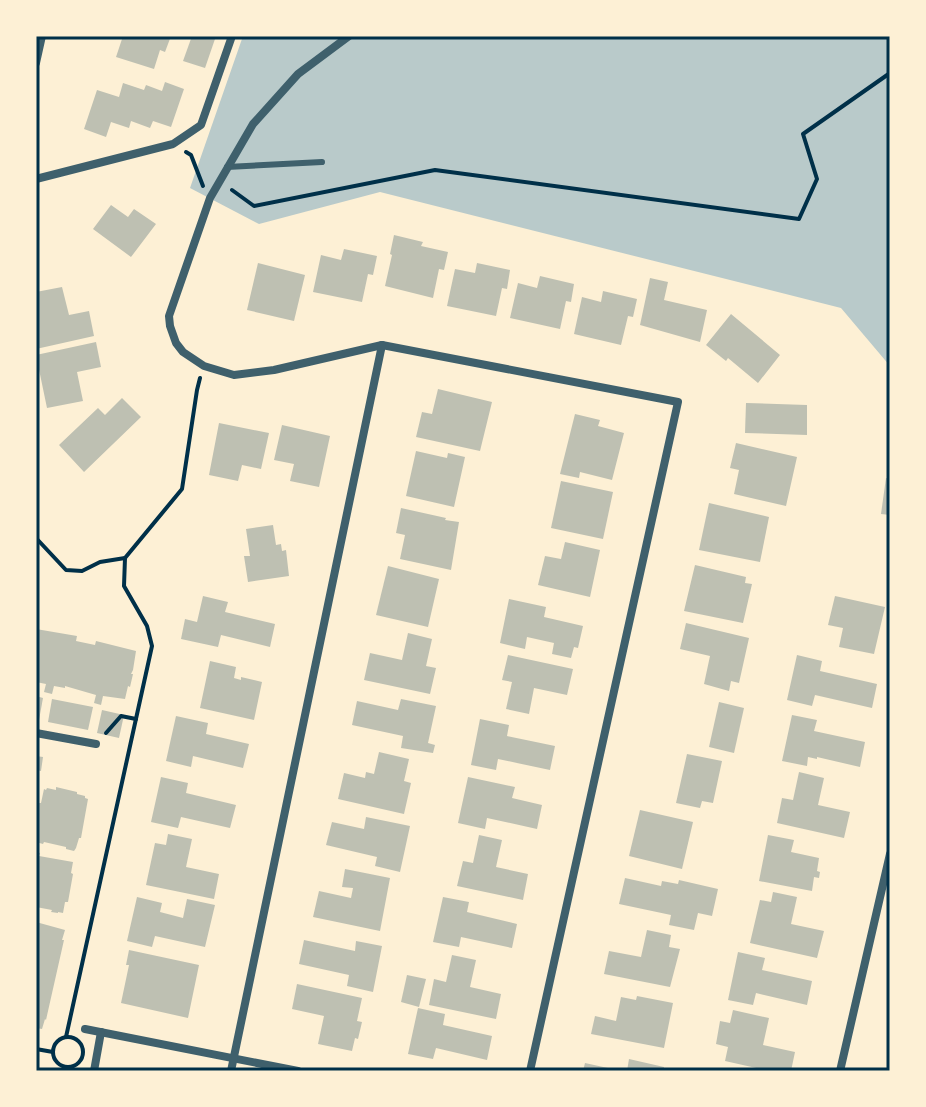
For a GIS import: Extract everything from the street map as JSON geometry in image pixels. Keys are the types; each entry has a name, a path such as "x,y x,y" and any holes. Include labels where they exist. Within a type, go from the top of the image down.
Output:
{"street":[{"path":"36,63 42,36"},
{"path":"36,179 173,144 201,125 232,36"},
{"path":"349,36 298,74 253,124 210,198 169,316 176,343 183,352 204,366 234,375 274,370 382,345 678,402 530,1071"},
{"path":"231,1071 382,345"},
{"path":"36,733 96,744"},
{"path":"840,1071 890,854"},
{"path":"85,1029 298,1071"},
{"path":"94,1071 101,1032"}],"lane":[{"path":"227,167 322,162"}],"path":[{"path":"220,181 254,206 435,170 799,219 817,179 803,134 890,73"},
{"path":"173,144 191,155 199,180 210,198"},
{"path":"66,1037 152,646 147,626 124,586 125,558 182,489 197,390 204,366"},
{"path":"36,538 66,570 82,571 100,562 125,558"},
{"path":"96,744 121,716 136,719"},
{"path":"66,1037 75,1038 84,1050 75,1069 60,1065 53,1052 57,1042 66,1037"},
{"path":"36,1049 53,1052"}],"shaded area":[{"path":"243,36 890,36 890,366 841,308 380,192 259,224 190,188"}],"building":[{"path":"123,36 171,36 165,52 160,50 154,69 116,57"},
{"path":"192,36 216,36 205,68 183,61"},
{"path":"165,82 184,89 171,127 153,121 150,128 131,121 129,128 111,122 106,137 84,129 97,90 119,97 123,83 144,90 146,85 162,91"},
{"path":"111,205 128,217 134,209 156,224 131,257 93,229"},
{"path":"394,235 448,252 444,270 439,269 433,298 385,286"},
{"path":"344,249 377,256 373,275 368,274 362,302 313,292 321,255 341,260"},
{"path":"258,263 305,275 294,321 247,310"},
{"path":"477,263 510,270 507,289 502,288 496,316 447,306 455,269 475,273"},
{"path":"540,276 574,284 571,302 566,301 560,329 510,318 518,283 537,288"},
{"path":"650,278 668,282 664,300 707,310 700,342 640,325"},
{"path":"62,287 69,315 89,311 94,336 36,349 36,292"},
{"path":"603,291 637,299 633,317 628,316 621,345 574,334 582,297 601,302"},
{"path":"731,314 780,355 758,383 728,358 726,361 706,345"},
{"path":"96,342 101,367 77,372 83,401 47,408 36,355"},
{"path":"438,389 492,402 480,451 416,437 422,412 432,414"},
{"path":"122,398 141,417 84,472 59,445 98,408 105,415"},
{"path":"746,403 807,405 807,435 745,433"},
{"path":"575,414 600,420 598,426 624,433 612,480 580,472 579,478 560,474"},
{"path":"219,423 269,433 261,469 242,465 238,481 209,475"},
{"path":"282,425 330,436 319,487 290,481 294,464 274,460"},
{"path":"736,443 797,457 786,506 734,494 739,470 730,468"},
{"path":"416,451 447,458 448,453 465,457 454,507 406,496"},
{"path":"886,478 890,479 890,515 881,514"},
{"path":"561,481 613,492 603,539 551,528"},
{"path":"709,503 769,517 760,562 699,550"},
{"path":"401,508 459,522 451,570 400,559 405,535 396,533"},
{"path":"273,525 276,545 281,544 282,551 286,550 289,576 248,582 244,556 250,556 246,529"},
{"path":"565,542 600,550 590,597 538,585 545,556 561,559"},
{"path":"695,565 746,577 745,583 752,584 743,623 684,611"},
{"path":"388,566 439,579 428,627 376,615"},
{"path":"203,596 228,602 225,612 275,624 270,647 221,635 218,647 181,639 185,619 197,622"},
{"path":"835,596 885,607 874,654 839,647 843,628 828,625"},
{"path":"509,599 546,607 544,617 583,626 578,648 574,647 571,658 552,654 554,643 527,637 525,649 500,643"},
{"path":"686,623 749,638 739,683 731,681 729,691 704,684 710,656 680,649"},
{"path":"36,629 77,636 76,641 95,645 96,641 136,651 125,699 103,696 101,705 94,703 96,695 65,686 54,686 52,694 44,692 46,684 36,682"},
{"path":"408,633 432,639 426,666 436,668 430,694 364,680 370,653 402,660"},
{"path":"508,655 573,669 567,695 534,688 529,714 506,709 512,682 502,680"},
{"path":"797,655 822,661 820,671 877,684 872,708 815,695 812,706 787,700"},
{"path":"210,661 236,667 234,678 262,682 254,720 200,708"},
{"path":"36,696 43,698 39,720 36,719"},
{"path":"52,699 93,707 88,730 48,722"},
{"path":"401,699 436,706 428,743 435,745 433,753 401,748 403,736 352,725 357,701 398,710"},
{"path":"719,702 744,708 734,753 709,747"},
{"path":"102,710 124,715 119,738 97,733"},
{"path":"792,715 817,720 814,731 865,742 860,767 817,757 808,757 807,766 782,761"},
{"path":"176,716 208,723 206,734 249,744 243,768 193,756 191,767 166,761"},
{"path":"480,719 509,725 507,736 555,746 550,770 498,759 496,770 471,765"},
{"path":"379,752 409,759 404,781 411,783 404,814 338,799 344,773 365,778 366,772 374,774"},
{"path":"687,754 722,761 713,803 702,801 700,808 676,803"},
{"path":"36,756 43,757 41,771 36,770"},
{"path":"799,772 824,778 818,805 850,812 844,838 777,823 782,798 793,800"},
{"path":"161,777 188,783 186,793 236,805 230,828 181,817 178,828 151,822"},
{"path":"468,777 515,787 512,798 542,805 537,829 487,818 485,829 458,823"},
{"path":"56,787 77,792 88,799 81,838 74,851 36,842 37,803 41,803 44,789 56,790"},
{"path":"640,810 693,822 682,869 629,856"},
{"path":"366,817 410,826 400,872 375,866 377,857 326,845 332,822 364,829"},
{"path":"168,834 192,839 186,867 219,874 214,899 146,885 155,843 166,845"},
{"path":"479,835 502,840 496,867 528,874 523,900 457,886 463,861 473,863"},
{"path":"768,835 794,840 791,852 819,858 819,878 814,877 812,891 759,881"},
{"path":"36,852 40,853 39,856 73,862 68,902 65,902 63,913 36,907"},
{"path":"345,869 390,878 380,931 313,917 319,891 351,898 353,888 342,887"},
{"path":"625,878 661,886 662,881 678,884 679,880 718,889 712,916 698,913 694,930 669,925 671,915 619,904"},
{"path":"773,892 797,897 791,924 824,931 817,958 750,943 760,900 771,902"},
{"path":"137,897 162,903 160,912 183,918 187,899 215,905 205,947 155,936 152,947 127,941"},
{"path":"443,897 469,902 467,912 517,924 512,948 461,937 459,947 433,942"},
{"path":"36,922 65,930 42,1029 36,1028"},
{"path":"647,930 671,935 669,947 680,949 670,987 604,974 609,951 641,957"},
{"path":"304,940 355,951 356,941 382,946 373,992 347,986 349,975 299,964"},
{"path":"129,950 199,965 188,1018 121,1003"},
{"path":"738,952 765,958 762,970 812,981 807,1005 756,993 753,1005 728,1000"},
{"path":"452,955 476,960 470,987 501,994 496,1019 429,1005 434,979 446,982"},
{"path":"407,975 426,979 419,1007 401,1002"},
{"path":"297,984 362,998 357,1021 362,1022 352,1051 318,1044 324,1016 292,1009"},
{"path":"637,996 673,1003 664,1048 591,1034 595,1016 616,1021 621,997 636,1000"},
{"path":"418,1008 445,1014 443,1025 492,1036 487,1060 436,1048 433,1059 408,1054"},
{"path":"733,1010 769,1018 763,1045 795,1052 791,1071 769,1071 725,1061 728,1047 716,1044 720,1021 730,1023"},
{"path":"629,1059 664,1067 664,1071 627,1071"},
{"path":"585,1063 617,1070 617,1071 583,1071"}]}
